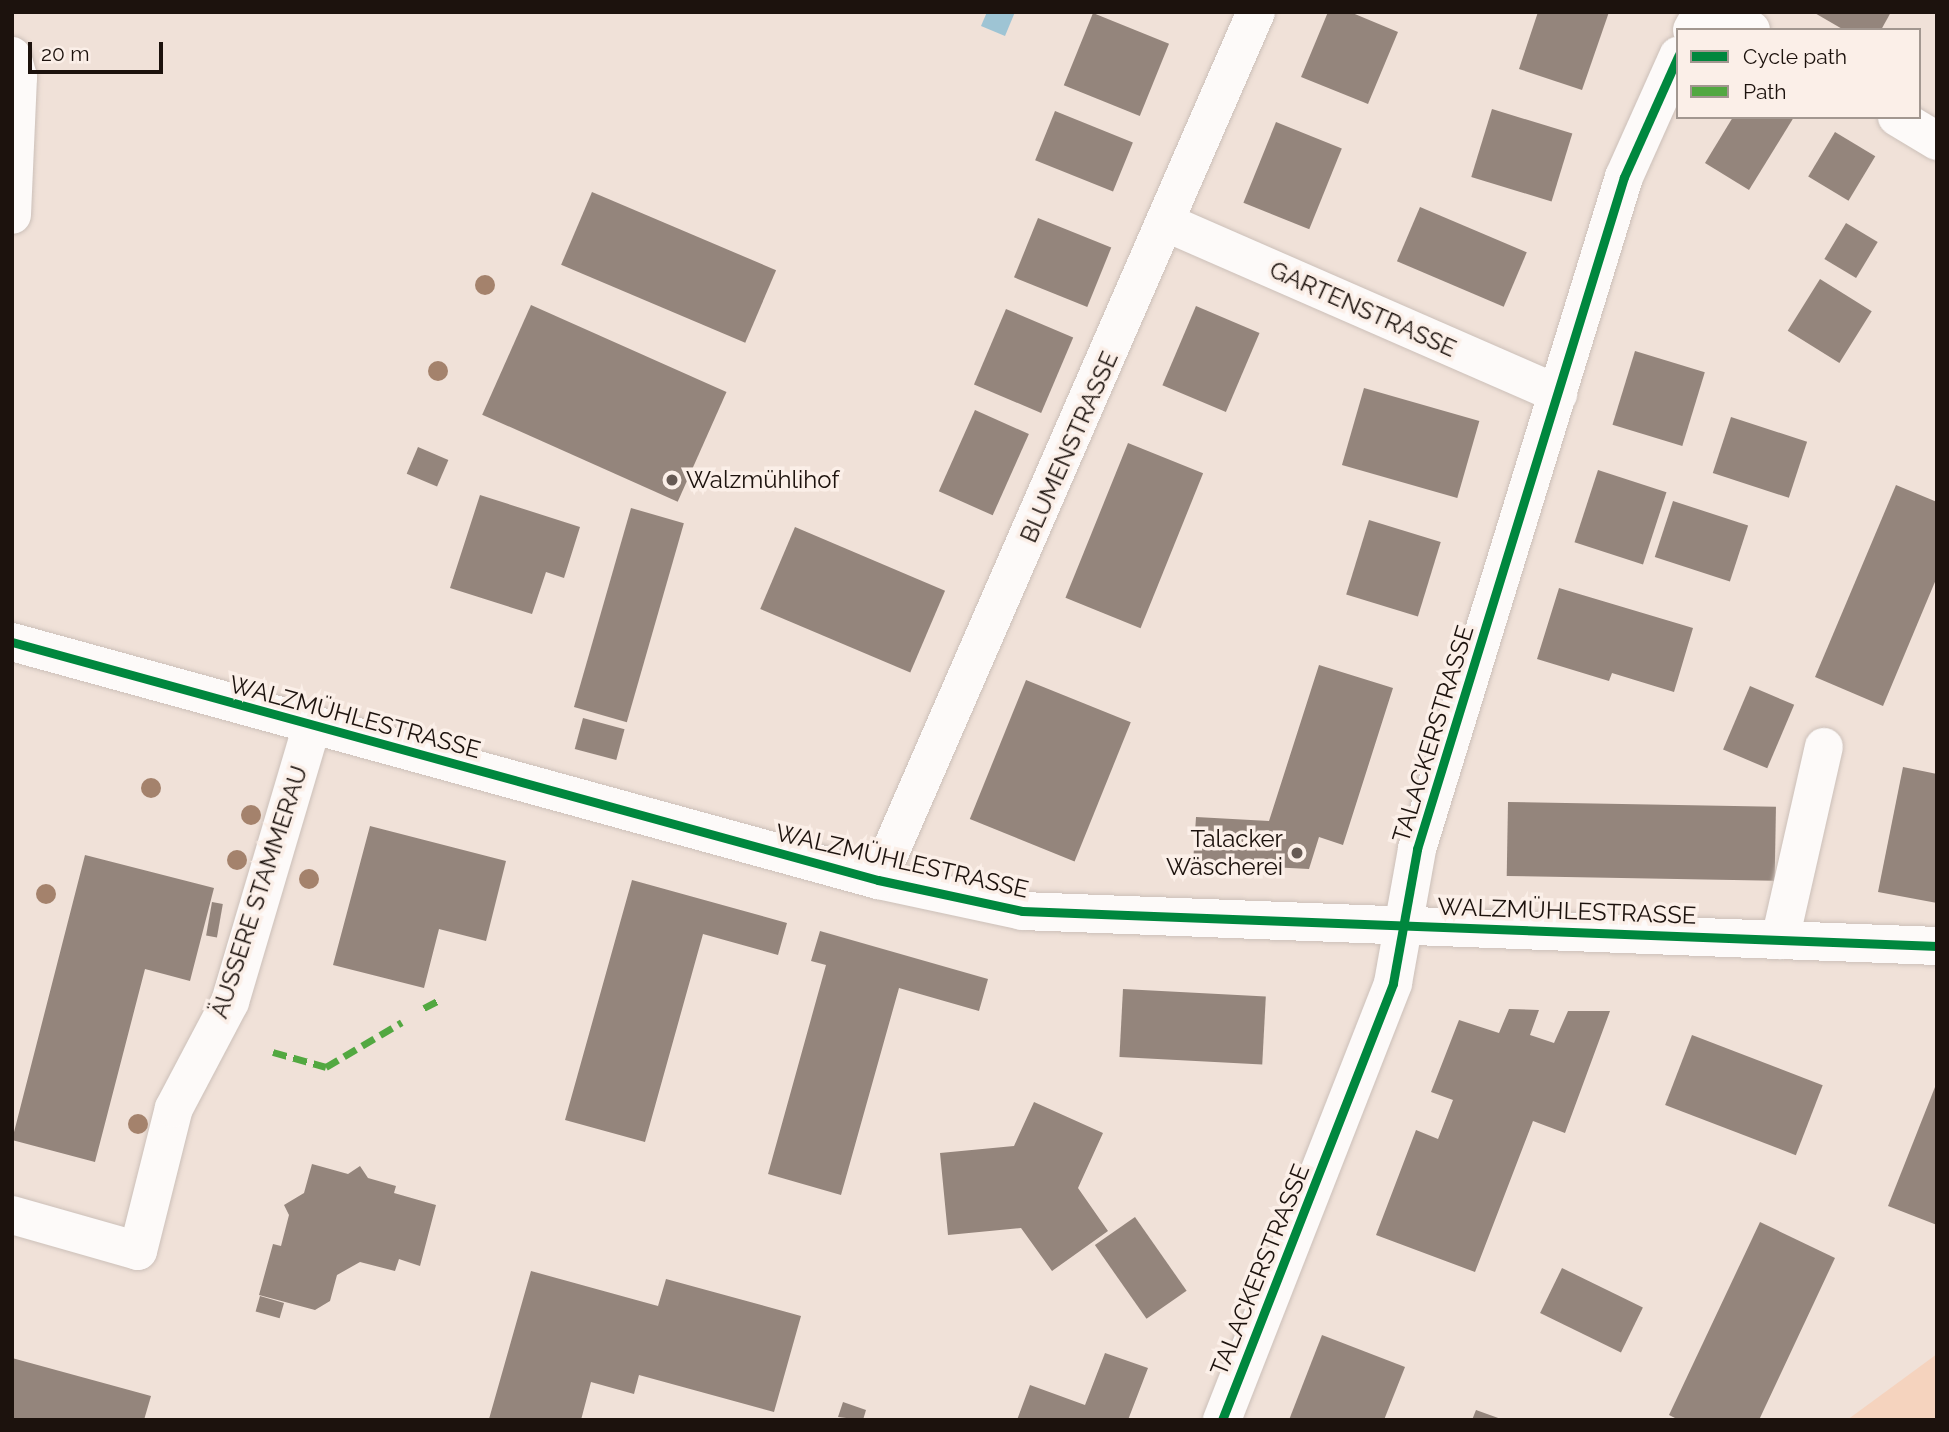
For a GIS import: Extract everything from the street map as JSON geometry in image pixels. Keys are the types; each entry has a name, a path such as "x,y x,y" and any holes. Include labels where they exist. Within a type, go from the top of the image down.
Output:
{"street":[{"name":"BLUMENSTRASSE","path":"878,880 1167,223 1256,12"},
{"path":"1693,28 1702,12"},
{"path":"1721,12 1748,28"},
{"path":"12,57 18,77 12,215"},
{"name":"TALACKERSTRASSE","path":"1222,1420 1393,983 1400,923 1417,849 1624,177 1676,60"},
{"path":"1900,119 1937,141"},
{"name":"GARTENSTRASSE","path":"1167,223 1558,394"},
{"name":"WALZMÜHLESTRASSE","path":"12,642 878,880 1022,911 1400,923 1937,946"},
{"name":"ÄUSSERE STAMMERAU","path":"12,1215 138,1251 174,1108 230,1002 312,725"},
{"path":"1780,940 1825,747"}],"shaded area":[{"path":"1937,1354 1937,1420 1847,1420"}],"water":[{"path":"987,12 1015,12 1005,36 981,26"}],"building":[{"path":"1328,12 1350,12 1398,32 1368,104 1301,77"},
{"path":"1538,12 1609,12 1582,90 1519,69"},
{"path":"1813,12 1891,12 1882,28 1841,28"},
{"path":"1093,13 1169,44 1140,116 1064,85"},
{"path":"1492,109 1572,134 1552,201 1471,177"},
{"path":"1055,111 1133,142 1113,192 1035,160"},
{"path":"1732,119 1793,119 1749,190 1705,163"},
{"path":"1276,122 1342,149 1309,229 1243,203"},
{"path":"1835,132 1875,156 1849,201 1808,177"},
{"path":"592,192 776,270 745,343 561,265"},
{"path":"1420,207 1527,252 1504,307 1397,261"},
{"path":"1038,218 1111,248 1087,307 1014,277"},
{"path":"1846,223 1878,242 1856,278 1824,259"},
{"path":"1820,279 1872,311 1839,363 1788,331"},
{"path":"531,305 726,392 678,502 482,415"},
{"path":"1196,306 1260,333 1226,412 1162,385"},
{"path":"1006,309 1073,338 1041,413 974,384"},
{"path":"1635,351 1705,372 1682,446 1612,425"},
{"path":"1364,388 1479,421 1457,498 1342,465"},
{"path":"975,410 1029,434 993,515 939,491"},
{"path":"1731,417 1807,442 1789,498 1713,473"},
{"path":"1128,443 1203,473 1141,628 1065,598"},
{"path":"418,447 448,460 437,487 407,474"},
{"path":"1598,470 1666,492 1643,565 1575,542"},
{"path":"1896,485 1937,502 1937,577 1883,706 1815,677"},
{"path":"480,495 580,527 564,578 546,572 532,614 450,588"},
{"path":"1673,501 1748,525 1730,582 1655,557"},
{"path":"631,508 684,523 627,722 574,707"},
{"path":"1369,520 1441,542 1418,617 1346,595"},
{"path":"795,527 945,591 910,673 760,609"},
{"path":"1559,588 1693,628 1674,692 1612,673 1609,681 1537,659"},
{"path":"1319,665 1393,688 1343,845 1319,837 1309,869 1193,863 1196,817 1269,821"},
{"path":"1026,680 1131,722 1075,861 970,819"},
{"path":"1750,686 1794,705 1767,768 1723,750"},
{"path":"583,718 625,729 616,760 575,749"},
{"path":"1903,767 1937,774 1937,903 1878,892"},
{"path":"1508,802 1776,807 1775,881 1507,876"},
{"path":"370,826 506,861 486,941 439,929 424,988 333,965"},
{"path":"85,855 214,888 190,981 145,969 95,1162 12,1140"},
{"path":"632,880 787,923 778,955 703,934 645,1142 565,1120"},
{"path":"212,902 223,904 217,937 206,935"},
{"path":"820,931 988,979 979,1011 899,988 841,1195 768,1174 826,965 811,961"},
{"path":"1123,989 1266,996 1262,1064 1119,1057"},
{"path":"1509,1009 1539,1010 1530,1035 1554,1043 1568,1011 1610,1011 1565,1133 1533,1121 1475,1272 1376,1235 1416,1130 1438,1139 1453,1100 1431,1092 1459,1020 1499,1033"},
{"path":"1692,1035 1823,1085 1796,1155 1665,1105"},
{"path":"1937,1082 1937,1225 1888,1206"},
{"path":"1034,1102 1103,1133 1078,1188 1108,1231 1052,1271 1021,1228 948,1235 940,1153 1014,1146"},
{"path":"312,1164 348,1174 360,1166 368,1178 396,1186 394,1193 436,1205 420,1266 399,1259 395,1271 360,1262 337,1275 330,1301 315,1310 259,1295 273,1244 281,1246 289,1215 284,1205 304,1193"},
{"path":"1135,1217 1187,1291 1146,1319 1095,1245"},
{"path":"1760,1222 1835,1258 1759,1420 1679,1420 1669,1415"},
{"path":"1562,1268 1643,1307 1621,1352 1540,1313"},
{"path":"531,1271 658,1306 666,1279 801,1316 774,1412 639,1375 634,1394 591,1382 581,1420 489,1419"},
{"path":"260,1296 284,1303 280,1318 256,1311"},
{"path":"1322,1335 1405,1367 1384,1420 1289,1420"},
{"path":"1105,1353 1148,1368 1128,1420 1017,1420 1030,1385 1085,1405"},
{"path":"12,1358 151,1396 144,1420 12,1420"},
{"path":"843,1402 866,1410 863,1420 838,1417"},
{"path":"1476,1410 1501,1419 1501,1420 1472,1420"}],"marked path":[{"path":"424,1008 438,1001"},
{"path":"273,1052 326,1067 402,1022"}],"cycle path":[{"path":"1222,1420 1393,983 1417,849 1624,177 1676,60"},
{"path":"12,642 878,880 1022,911 1937,946"}],"place":[{"name":"Walzmühlihof","path":"672,480"},
{"name":"Talacker Wäscherei","path":"1297,853"}]}
